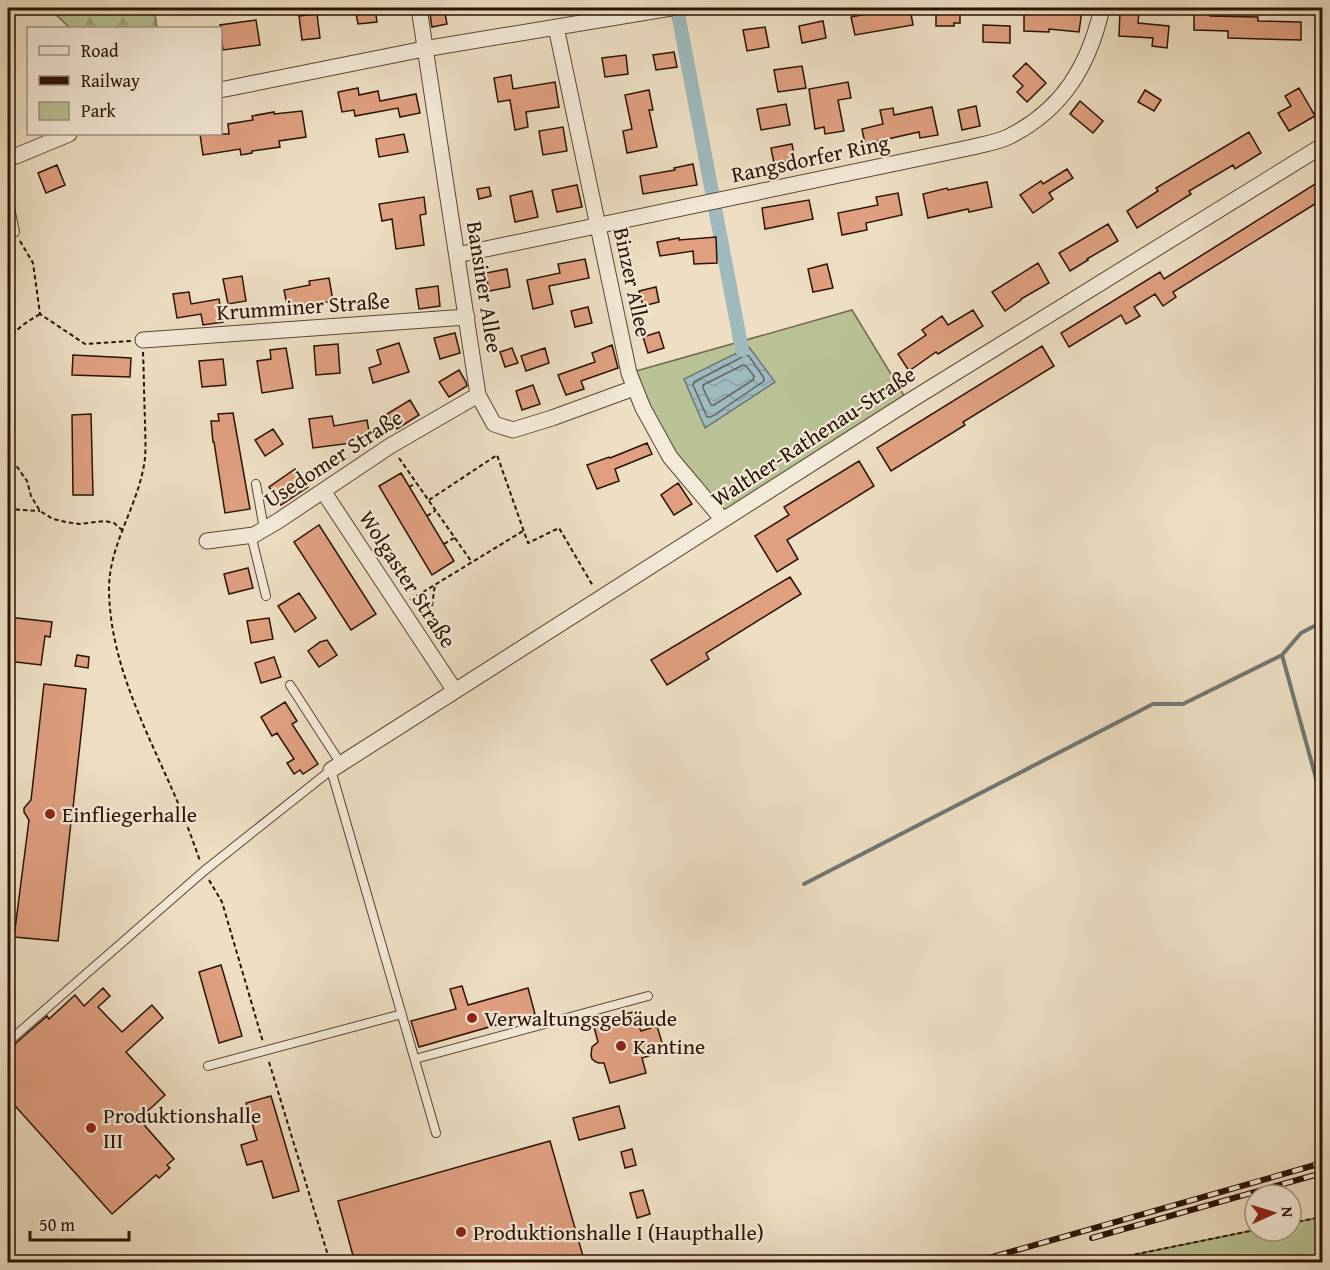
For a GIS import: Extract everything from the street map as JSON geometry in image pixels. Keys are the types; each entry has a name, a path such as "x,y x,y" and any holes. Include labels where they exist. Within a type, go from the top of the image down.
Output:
{"street":[{"name":"Bansiner Allee","path":"419,8 478,395 494,424 513,430 634,388"},
{"path":"222,90 424,49 667,8"},
{"name":"Rangsdorfer Ring","path":"457,255 1007,138 1035,121 1060,99 1081,70 1093,41 1102,8"},
{"name":"Binzer Allee","path":"556,27 634,388 670,457 723,520"},
{"path":"8,158 67,135"},
{"name":"Walther-Rathenau-Straße","path":"336,767 908,402 1323,146"},
{"name":"Krumminer Straße","path":"143,340 467,317"},
{"name":"Usedomer Straße","path":"207,541 258,532 390,446 478,395"},
{"name":"Wolgaster Straße","path":"323,491 455,691"}],"lane":[{"path":"8,198 15,232"},
{"path":"256,483 258,532 266,596"},
{"path":"290,685 336,767 436,1133"},
{"path":"8,1042 204,871 336,767"},
{"path":"415,1059 648,996"},
{"path":"208,1066 402,1014"}],"path":[{"path":"15,232 33,263 40,314 85,344 143,340 144,469 114,554 109,585 110,618 117,653 125,679 182,810 204,871 222,902 330,1263"},
{"path":"8,341 22,326 40,314"},
{"path":"390,446 471,561"},
{"path":"8,454 27,482 31,496 40,511 60,521 80,524 105,521 122,530"},
{"path":"429,501 496,455 528,543 559,528 600,599"},
{"path":"410,487 416,483"},
{"path":"8,509 40,511"},
{"path":"427,516 436,510"},
{"path":"399,607 523,531"},
{"path":"444,544 455,538"},
{"path":"430,621 435,584"},
{"path":"1303,1221 1323,1217"},
{"path":"1098,1263 1243,1233"}],"green space":[{"path":"49,8 154,8 157,27 69,27"},
{"path":"852,310 908,402 723,520 670,457 629,373"},
{"path":"1322,1217 1322,1262 1098,1262 1243,1232 1243,1243 1303,1243 1303,1221"}],"water":[{"path":"749,347 775,382 705,428 684,379"}],"building":[{"path":"355,8 375,8 377,22 358,24"},
{"path":"429,8 444,8 447,24 432,27"},
{"path":"888,8 910,8 913,25 855,35 851,17 888,10"},
{"path":"936,8 960,8 960,23 954,23 954,26 936,26"},
{"path":"1024,8 1082,10 1079,32 1049,29 1049,32 1024,31"},
{"path":"1194,10 1210,11 1210,16 1258,17 1258,21 1301,22 1301,40 1228,38 1228,31 1194,30"},
{"path":"1120,11 1139,12 1138,23 1169,26 1167,48 1152,46 1153,38 1119,36"},
{"path":"317,14 320,38 302,40 299,16"},
{"path":"256,20 260,45 223,50 220,25"},
{"path":"823,21 826,38 802,43 799,26"},
{"path":"983,25 1010,26 1010,43 983,42"},
{"path":"765,27 769,47 747,51 743,30"},
{"path":"674,52 677,67 656,70 653,55"},
{"path":"626,55 628,74 605,77 602,58"},
{"path":"1026,63 1046,83 1027,102 1017,92 1023,86 1013,76"},
{"path":"802,66 806,88 778,92 774,70"},
{"path":"511,75 513,89 555,82 559,107 526,112 528,127 515,130 510,100 498,102 494,78"},
{"path":"848,82 851,98 838,100 844,131 825,134 824,127 815,129 809,89"},
{"path":"358,88 359,95 378,91 380,101 416,94 420,113 400,117 398,108 355,116 354,110 342,112 338,92"},
{"path":"1299,88 1315,116 1289,131 1278,113 1291,106 1285,96"},
{"path":"649,90 653,110 649,110 657,147 627,153 623,131 632,129 625,95"},
{"path":"1145,90 1161,100 1154,111 1138,102"},
{"path":"1080,101 1103,121 1093,133 1070,114"},
{"path":"786,104 790,125 761,130 757,109"},
{"path":"976,106 980,126 962,130 958,110"},
{"path":"932,107 938,135 920,138 919,132 865,144 862,129 883,124 880,110 893,108 894,115"},
{"path":"302,111 306,137 279,141 280,147 241,155 240,149 203,155 200,135 229,134 228,124 253,120 252,116 274,112 274,114"},
{"path":"563,127 567,151 543,155 539,131"},
{"path":"1249,132 1261,153 1235,169 1233,165 1189,191 1191,194 1137,228 1127,211 1158,191 1156,188"},
{"path":"404,134 408,152 379,157 376,139"},
{"path":"792,144 795,159 774,163 771,148"},
{"path":"693,164 697,185 643,194 640,176 675,170 674,168"},
{"path":"57,165 65,185 46,193 38,173"},
{"path":"1067,169 1073,178 1049,193 1053,199 1033,213 1020,195 1041,181 1043,184"},
{"path":"1323,179 1323,199 1173,292 1176,297 1163,306 1155,294 1134,307 1140,316 1126,324 1121,315 1069,347 1061,333 1160,272 1164,279"},
{"path":"987,182 992,207 969,212 968,209 928,218 923,194"},
{"path":"577,185 582,207 557,212 552,190"},
{"path":"489,187 491,196 479,199 477,189"},
{"path":"532,191 538,217 515,222 510,196"},
{"path":"898,193 902,215 866,223 867,230 842,235 838,213 878,205 876,197"},
{"path":"424,197 426,214 420,215 424,245 396,249 392,219 382,221 379,204"},
{"path":"809,200 813,219 765,229 762,208"},
{"path":"1108,224 1118,241 1070,271 1059,253"},
{"path":"716,237 717,263 694,264 693,251 660,256 657,242 679,238 679,240"},
{"path":"585,259 589,278 549,286 553,304 533,309 527,280 560,273 558,264"},
{"path":"1038,263 1049,283 1005,311 992,292"},
{"path":"827,264 833,288 813,292 808,269"},
{"path":"507,269 510,287 489,291 486,273"},
{"path":"242,276 246,301 228,304 223,279"},
{"path":"329,278 333,301 307,306 308,312 289,315 284,290 310,285 309,281"},
{"path":"438,286 440,306 419,309 416,289"},
{"path":"656,287 659,302 643,306 639,291"},
{"path":"189,292 191,304 219,299 223,322 203,325 201,314 177,318 173,294"},
{"path":"588,307 592,323 575,327 571,311"},
{"path":"973,310 983,326 938,354 936,352 909,371 898,354 926,335 922,330 942,316 948,325"},
{"path":"659,332 664,348 648,353 643,337"},
{"path":"455,333 460,353 440,359 434,338"},
{"path":"399,343 409,372 373,383 369,368 381,364 377,350"},
{"path":"338,344 340,373 316,375 314,346"},
{"path":"612,345 618,368 581,381 584,389 566,395 558,375 595,362 592,353"},
{"path":"1042,346 1054,366 963,422 965,425 891,471 877,448"},
{"path":"286,348 293,388 262,393 257,361 271,359 270,350"},
{"path":"512,348 518,363 505,367 500,352"},
{"path":"545,348 549,363 526,371 521,356"},
{"path":"73,355 131,358 130,377 72,375"},
{"path":"223,359 226,385 202,387 199,361"},
{"path":"459,370 467,386 449,397 439,382"},
{"path":"533,385 540,404 522,410 516,391"},
{"path":"410,400 419,415 397,429 387,414"},
{"path":"233,413 250,509 225,513 211,421 219,421 218,414"},
{"path":"91,414 93,495 73,495 72,415"},
{"path":"332,416 334,426 367,420 371,443 313,448 309,419"},
{"path":"273,429 283,444 265,456 255,440"},
{"path":"647,443 652,454 615,469 619,481 597,489 587,465"},
{"path":"859,461 874,486 787,540 798,559 777,572 755,536 789,515 784,507"},
{"path":"295,469 308,487 281,505 269,487"},
{"path":"401,473 454,561 432,575 379,486"},
{"path":"678,483 692,504 674,515 661,495"},
{"path":"319,525 376,614 351,630 294,542"},
{"path":"248,568 253,588 229,594 224,574"},
{"path":"790,577 801,594 706,653 709,659 667,685 651,660"},
{"path":"299,593 316,618 295,632 278,606"},
{"path":"8,617 52,622 50,637 45,636 41,665 8,661"},
{"path":"269,618 273,639 251,643 247,621"},
{"path":"327,640 337,655 319,667 308,651"},
{"path":"77,655 89,657 88,668 75,666"},
{"path":"274,657 281,677 261,683 255,663"},
{"name":"Einfliegerhalle","path":"44,684 86,689 73,808 76,808 75,822 71,822 58,941 14,937 29,820 24,808 31,800"},
{"path":"285,702 297,721 292,724 318,764 303,774 300,770 294,774 287,763 294,759 277,733 272,736 261,717"},
{"path":"221,965 242,1036 219,1043 199,972"},
{"name":"Verwaltungsgebäude","path":"462,986 468,1005 528,988 535,1014 419,1047 411,1021 456,1009 450,989"},
{"name":"Produktionshalle III","path":"103,988 110,996 98,1007 122,1032 152,1005 163,1018 126,1052 165,1095 139,1119 174,1159 167,1165 170,1168 159,1178 156,1175 112,1214 8,1098 8,1050 47,1016 49,1019 75,995 84,1006"},
{"path":"633,1012 641,1031 657,1026 663,1046 653,1049 655,1054 642,1058 646,1073 610,1083 604,1063 592,1059 592,1047 598,1042 593,1023"},
{"path":"271,1096 299,1191 273,1198 262,1161 247,1165 241,1145 257,1140 246,1103"},
{"path":"619,1106 625,1128 579,1140 573,1118"},
{"name":"Produktionshalle I (Haupthalle)","path":"550,1141 585,1263 355,1263 338,1201"},
{"path":"632,1149 636,1165 625,1168 621,1152"},
{"path":"643,1190 650,1214 637,1218 630,1193"}],"waterway":[{"path":"677,8 742,350"},
{"path":"804,884 1153,704 1183,704 1282,655 1301,633 1322,622"},
{"path":"1282,655 1322,800"}],"railway":[{"path":"975,1262 1322,1163"},
{"path":"1092,1238 1322,1173"}],"place":[{"name":"Einfliegerhalle","path":"50,814"},
{"name":"Verwaltungsgebäude","path":"472,1018"},
{"name":"Kantine","path":"621,1046"},
{"name":"Produktionshalle III","path":"91,1128"},
{"name":"Produktionshalle I (Haupthalle)","path":"461,1232"}]}
